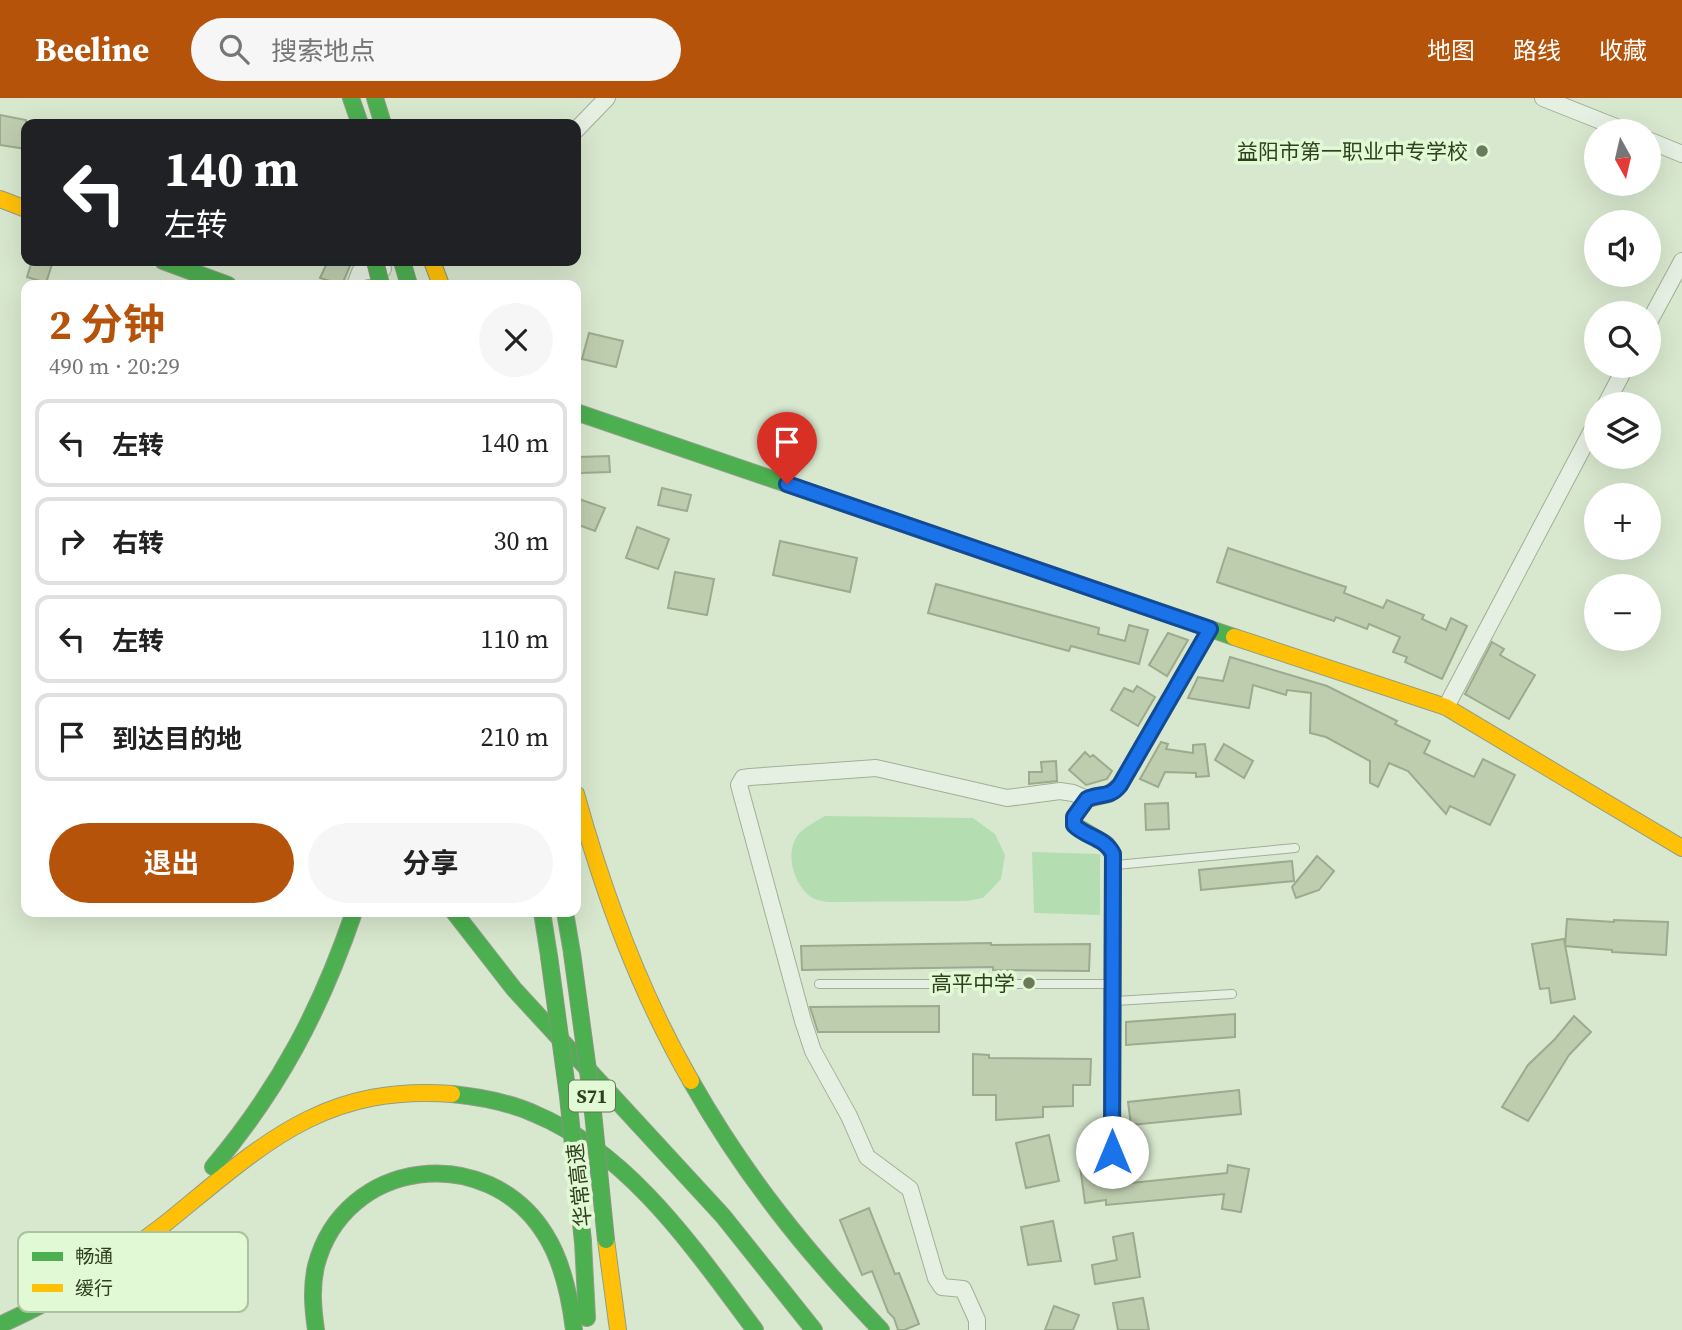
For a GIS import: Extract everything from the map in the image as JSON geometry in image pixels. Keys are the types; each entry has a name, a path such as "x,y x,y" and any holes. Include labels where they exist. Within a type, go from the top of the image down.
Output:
{"main road":[{"path":"351,98 358,119"},
{"path":"374,98 381,119"},
{"path":"0,199 21,207"},
{"path":"177,266 214,280"},
{"path":"581,414 1446,707 1682,848"},
{"path":"1112,1152 1113,854 1110,846 1078,829 1074,825 1074,817 1087,799 1105,797 1115,792 1210,629"},
{"path":"581,810 618,928 645,994 695,1088 745,1167 815,1260 881,1330"},
{"path":"147,1232 194,1188 262,1108 314,1017 352,917"},
{"path":"457,917 481,951 520,997 709,1199 788,1294 814,1330"},
{"name":"华常高速","path":"543,917 568,1096 583,1242 588,1330"},
{"name":"华常高速","path":"566,917 591,1093 612,1330"},
{"path":"154,1232 238,1163 294,1126 327,1110 375,1096 457,1094 502,1102 548,1119 614,1166 657,1207 694,1249 755,1330"},
{"path":"316,1330 312,1313 316,1262 328,1235 346,1209 370,1191 399,1177 428,1172 459,1174 487,1184 514,1200 537,1222 554,1253 565,1283 574,1330"},
{"path":"606,1240 618,1330"},
{"path":"0,1325 26,1312"}],"street":[{"path":"581,125 607,98"},
{"path":"1543,98 1596,119"},
{"path":"1661,145 1682,153"},
{"path":"1660,301 1682,261"},
{"path":"357,280 360,272 408,266"},
{"path":"1446,707 1584,446"},
{"path":"977,1330 977,1320 963,1289 942,1287 936,1278 910,1189 867,1157 849,1116 813,1051 739,785 743,778 750,776 865,767 1007,798 1060,791 1087,799"}],"lane":[{"path":"1113,866 1295,848"},
{"path":"819,985 1112,984"},
{"path":"1112,1001 1232,993"}],"green space":[{"path":"825,816 973,818 995,834 1005,855 1001,879 983,898 966,901 817,900 800,885 793,869 792,851 797,836"},
{"path":"1032,852 1100,854 1100,915 1034,913"}],"building":[{"path":"0,115 21,119 21,148 0,145"},
{"path":"30,266 51,266 47,280 27,277"},
{"path":"326,266 350,266 344,280 320,278"},
{"path":"589,333 623,341 616,367 582,359"},
{"path":"609,456 610,472 581,473 581,457"},
{"path":"662,488 691,495 687,511 658,505"},
{"path":"581,500 605,508 595,531 581,526"},
{"path":"637,527 669,539 658,569 626,558"},
{"path":"780,541 857,558 850,592 773,575"},
{"path":"1228,548 1346,587 1344,593 1383,608 1387,600 1424,615 1422,619 1446,630 1451,618 1467,626 1442,679 1405,662 1407,657 1393,652 1400,637 1369,624 1367,629 1336,617 1334,621 1217,582"},
{"path":"675,572 714,579 707,615 668,608"},
{"path":"936,584 1099,628 1098,634 1125,641 1129,625 1148,630 1139,664 1071,646 1069,651 928,613"},
{"path":"1168,633 1188,640 1167,676 1149,665"},
{"path":"1492,642 1504,649 1500,655 1535,675 1509,719 1465,694"},
{"path":"1230,657 1327,686 1430,741 1424,753 1474,777 1483,759 1515,775 1490,825 1450,806 1446,814 1408,771 1389,763 1378,787 1370,783 1370,761 1326,737 1310,733 1311,693 1287,690 1286,695 1253,685 1249,708 1188,698 1198,677 1223,681"},
{"path":"1137,686 1155,697 1138,726 1111,710 1124,688 1133,692"},
{"path":"1161,742 1168,744 1166,749 1193,753 1193,745 1205,744 1209,776 1196,777 1196,773 1165,772 1158,787 1140,779"},
{"path":"1224,744 1253,761 1244,778 1215,760"},
{"path":"1085,752 1090,757 1093,755 1112,771 1107,779 1086,785 1069,770"},
{"path":"1056,761 1057,781 1029,784 1029,772 1042,772 1041,762"},
{"path":"1168,803 1169,829 1146,830 1145,804"},
{"path":"1317,856 1334,871 1319,890 1296,898 1292,887"},
{"path":"1292,861 1294,881 1201,890 1199,870"},
{"path":"1567,919 1668,922 1666,955 1565,946"},
{"path":"1564,939 1575,999 1551,1003 1549,988 1540,989 1532,944"},
{"path":"1090,944 1089,971 993,970 993,967 802,970 801,946"},
{"path":"939,1006 939,1032 818,1032 810,1007"},
{"path":"1235,1014 1235,1037 1126,1045 1126,1022"},
{"path":"1574,1016 1591,1032 1569,1055 1528,1121 1502,1107 1528,1065"},
{"path":"973,1054 989,1055 989,1058 1091,1059 1090,1085 1073,1085 1073,1106 1043,1107 1043,1117 996,1120 996,1095 973,1095"},
{"path":"1239,1090 1241,1114 1131,1125 1128,1102"},
{"path":"1049,1135 1059,1181 1026,1188 1016,1143"},
{"path":"1097,1149 1102,1186 1227,1173 1228,1165 1249,1169 1241,1212 1222,1209 1224,1194 1106,1205 1106,1200 1085,1203 1078,1151"},
{"path":"869,1208 895,1274 899,1273 919,1324 904,1330 898,1330 894,1318 888,1312 872,1271 862,1275 840,1220"},
{"path":"1053,1221 1061,1261 1028,1265 1021,1227"},
{"path":"1133,1233 1140,1277 1095,1284 1092,1265 1117,1260 1113,1237"},
{"path":"1143,1298 1149,1330 1118,1330 1113,1303"},
{"path":"1054,1306 1079,1315 1073,1330 1045,1330"}],"traffic: fast":[{"path":"351,98 358,119"},
{"path":"375,98 381,119"},
{"path":"177,266 214,280"},
{"path":"376,266 380,280"},
{"path":"403,266 408,280"},
{"path":"581,414 1234,637"},
{"path":"1112,1152 1113,854 1106,844 1074,825 1074,817 1087,799 1109,794 1120,785 1210,629"},
{"path":"213,1167 258,1108 296,1047 327,982 352,917"},
{"path":"458,917 514,989 723,1216 814,1330"},
{"path":"543,917 549,956"},
{"path":"566,917 572,953"},
{"path":"572,953 591,1093 606,1240"},
{"path":"549,956 568,1096 583,1242"},
{"path":"691,1081 711,1116 778,1212 881,1330"},
{"path":"452,1094 515,1106 570,1131 601,1153 659,1207 755,1330"},
{"path":"316,1330 314,1274 332,1230 355,1202 385,1184 419,1175 454,1175 489,1185 520,1204 545,1234 557,1256 568,1293 574,1330"},
{"path":"583,1242 587,1318"},
{"path":"0,1325 28,1312"}],"traffic: slow":[{"path":"0,199 21,207"},
{"path":"434,266 439,280"},
{"path":"1234,637 1446,707 1682,848"},
{"path":"581,811 624,942 655,1012 691,1081"},
{"path":"154,1232 263,1146 295,1126 329,1110 365,1099 406,1094 452,1094"},
{"path":"606,1240 618,1330"}],"place":[{"name":"益阳市第一职业中专学校","path":"1482,151"},
{"name":"高平中学","path":"1029,983"}],"route":[{"path":"787,484 1210,629 1115,792 1105,797 1087,799 1074,817 1074,825 1078,829 1105,842 1113,854 1112,1152"}]}
